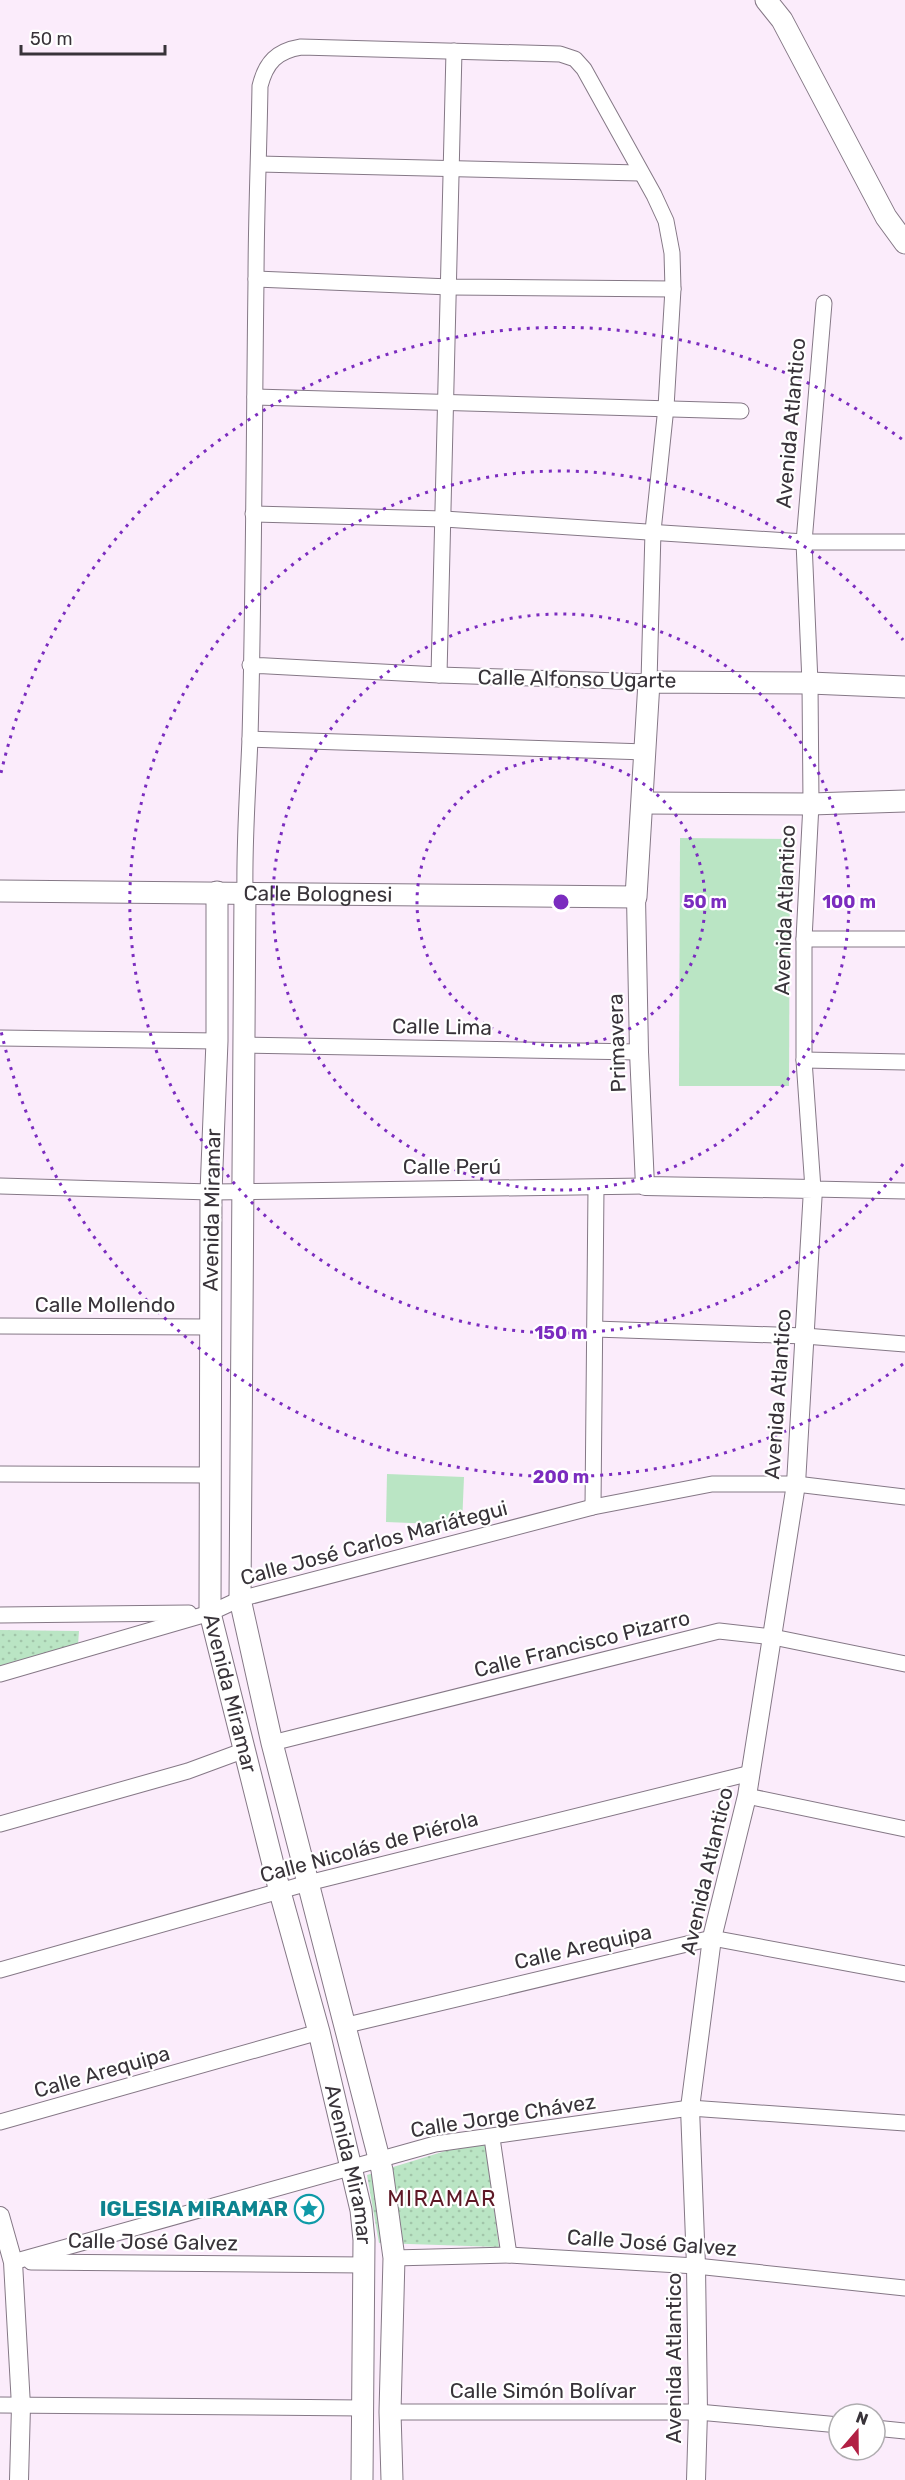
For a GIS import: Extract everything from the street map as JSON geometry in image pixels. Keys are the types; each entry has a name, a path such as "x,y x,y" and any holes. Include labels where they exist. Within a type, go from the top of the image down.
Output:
{"main road":[{"path":"766,0 782,20 886,217 905,243"},
{"path":"636,897 644,803 649,682"},
{"name":"Calle Alfonso Ugarte","path":"649,682 810,682 905,687"},
{"path":"644,803 811,804 905,801"},
{"name":"Calle Bolognesi","path":"0,891 636,897"},
{"name":"Avenida Miramar","path":"217,892 217,1041 211,1192 210,1613 280,1893 319,2032 362,2210 364,2265 362,2480"},
{"name":"Avenida Miramar","path":"245,892 246,1045 240,1599 272,1743 378,2160 394,2258 390,2412 392,2480"}],"street":[{"path":"245,892 244,822 250,739 261,86 264,69 273,58 286,49 301,47 560,54 574,59 584,69 666,221 672,253 673,289 666,407 653,531 649,682"},
{"path":"439,675 454,51"},
{"path":"259,164 640,173"},
{"path":"256,279 450,286 673,289"},
{"name":"Avenida Atlantico","path":"696,2480 698,2412 696,2266 690,2108 712,1938 747,1796 796,1484 805,1336 813,1189 804,1060 804,939 811,804 810,682 804,542 824,303"},
{"path":"255,397 666,407 741,411"},
{"path":"253,514 444,519 804,542 905,542"},
{"name":"Calle Alfonso Ugarte","path":"250,665 439,675 649,682"},
{"path":"250,739 646,752"},
{"name":"Primavera","path":"636,897 639,1052 645,1186"},
{"path":"804,939 905,939"},
{"path":"0,1038 217,1041"},
{"name":"Calle Lima","path":"246,1045 639,1052"},
{"path":"804,1060 905,1062"},
{"name":"Calle Perú","path":"0,1186 211,1192 645,1186 905,1191"},
{"path":"593,1507 596,1188"},
{"name":"Calle Mollendo","path":"0,1326 210,1327"},
{"path":"595,1329 805,1336 905,1344"},
{"path":"0,1474 209,1475"},
{"name":"Calle José Carlos Mariátegui","path":"0,1674 210,1613 240,1599 593,1507 712,1484 796,1484 905,1497"},
{"path":"0,1615 210,1613"},
{"name":"Calle Francisco Pizarro","path":"272,1743 719,1631 773,1637 905,1664"},
{"path":"0,1824 188,1771 245,1750"},
{"name":"Calle Nicolás de Piérola","path":"0,1970 280,1893 308,1883 751,1773"},
{"path":"747,1796 905,1829"},
{"name":"Calle Arequipa","path":"344,2026 712,1938 905,1974"},
{"name":"Calle Arequipa","path":"0,2122 319,2032"},
{"name":"Calle Jorge Chávez","path":"13,2262 435,2144 492,2138 690,2108 905,2123"},
{"path":"492,2138 509,2255"},
{"path":"0,2216 13,2262 21,2406 19,2480"},
{"name":"Calle José Galvez","path":"394,2258 509,2255 696,2266 905,2288"},
{"name":"Calle José Galvez","path":"13,2262 364,2265"},
{"path":"0,2405 362,2408"},
{"name":"Calle Simón Bolívar","path":"390,2412 698,2412 827,2424"},
{"path":"887,2429 905,2431"}],"green space":[{"path":"680,838 790,839 789,1086 679,1086"},
{"path":"387,1474 464,1477 462,1525 386,1522"},
{"path":"0,1630 79,1631 78,1645 0,1667"},
{"path":"478,2141 486,2144 499,2247 379,2243 367,2175"}],"place":[{"name":"IGLESIA MIRAMAR","path":"309,2209"}],"district":[{"name":"MIRAMAR","path":"442,2198"}]}
